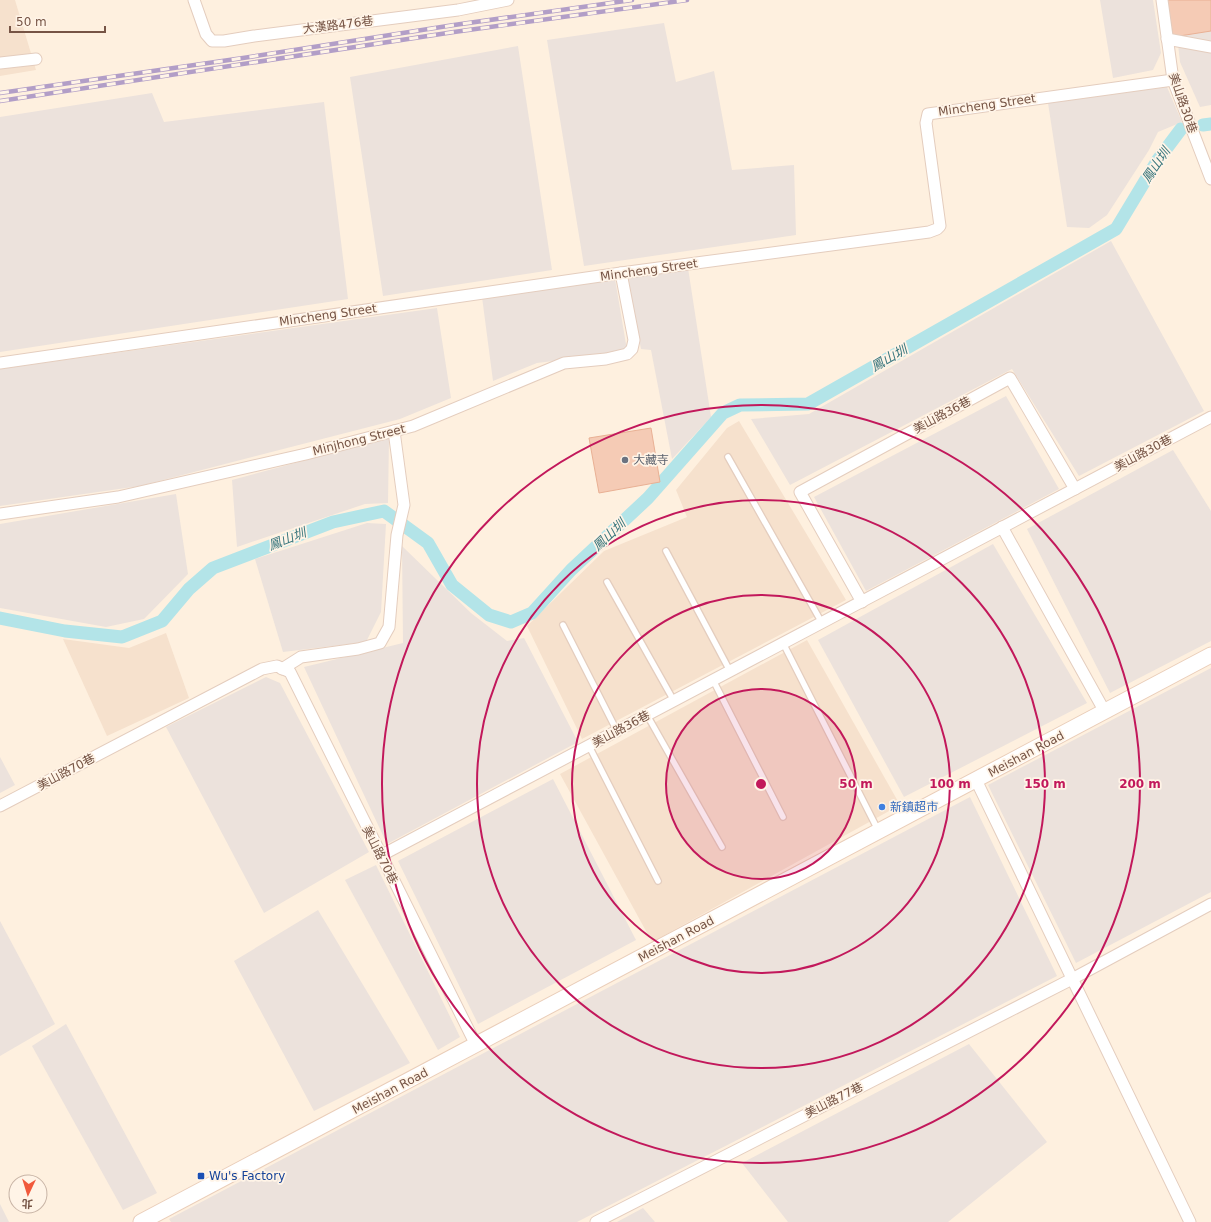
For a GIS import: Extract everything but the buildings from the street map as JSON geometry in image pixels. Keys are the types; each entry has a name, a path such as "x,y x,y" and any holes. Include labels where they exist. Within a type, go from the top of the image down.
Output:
{"street":[{"name":"大漢路476巷","path":"194,0 206,34 212,41 224,41 458,10 508,0"},
{"name":"美山路30巷","path":"1162,0 1173,80 1211,179"},
{"path":"1168,39 1211,47"},
{"path":"0,62 36,59"},
{"name":"Mincheng Street","path":"0,363 937,229 940,226 926,123 928,114 1173,80"},
{"name":"Minjhong Street","path":"0,514 118,497 306,454 413,426 564,363 606,359 627,354 632,349 634,340 621,273"},
{"name":"美山路36巷","path":"380,856 862,602 1002,527 1075,489 1010,378 800,492 862,602"},
{"name":"美山路30巷","path":"1075,489 1211,417"},
{"path":"282,669 301,657 358,649 380,643 389,627 397,535 404,505 394,431"},
{"path":"1002,527 1105,712"},
{"name":"Meishan Road","path":"141,1222 156,1218 476,1045 1211,655"},
{"name":"美山路70巷","path":"0,806 262,669 277,666 290,672 380,856 476,1045"},
{"path":"976,780 1190,1222"},
{"name":"美山路77巷","path":"596,1222 1072,979 1211,904"}],"lane":[{"path":"728,457 822,623"},
{"path":"666,551 730,671"},
{"path":"606,582 674,701"},
{"path":"563,625 617,731"},
{"path":"783,643 879,832"},
{"path":"714,680 783,817"},
{"path":"647,715 722,847"},
{"path":"589,746 658,881"}],"shaded area":[{"path":"0,0 15,0 36,70 0,76"},
{"path":"1100,0 1153,0 1161,53 1153,70 1113,78"},
{"path":"1173,0 1211,0 1211,105 1200,107 1180,62"},
{"path":"664,23 676,82 714,71 732,170 794,165 796,235 584,266 547,40"},
{"path":"518,46 552,270 383,296 350,77"},
{"path":"1167,87 1182,122 1158,132 1149,150 1107,215 1089,228 1067,227 1048,103"},
{"path":"152,93 164,122 324,102 348,299 0,352 0,117"},
{"path":"1111,241 1204,411 1079,476 1012,369 790,485 751,419 809,414"},
{"path":"688,268 711,417 672,459 651,350 641,349 627,276"},
{"path":"615,279 627,350 619,353 537,363 493,381 482,297"},
{"path":"437,308 451,398 400,419 140,486 0,506 0,369"},
{"path":"1006,396 1059,489 866,591 814,497"},
{"path":"739,421 846,600 582,739 527,626 604,551 687,517 676,490 727,428"},
{"path":"389,438 388,503 365,504 237,547 232,480"},
{"path":"1173,450 1211,511 1211,641 1110,693 1027,529"},
{"path":"176,494 188,574 144,619 106,627 0,608 0,524"},
{"path":"367,523 386,524 381,612 366,642 283,652 255,559"},
{"path":"993,544 1087,703 904,797 818,640"},
{"path":"402,546 471,613 507,641 524,638 578,742 387,844 304,667 403,643"},
{"path":"166,633 189,698 107,736 63,639 129,648"},
{"path":"807,640 900,805 652,942 560,774"},
{"path":"1211,668 1211,892 1076,963 988,785"},
{"path":"266,677 280,683 369,852 264,913 166,727"},
{"path":"0,757 15,785 0,793"},
{"path":"553,779 636,940 478,1024 398,861"},
{"path":"970,797 1057,976 577,1222 171,1222 169,1219"},
{"path":"376,865 460,1037 438,1050 345,880"},
{"path":"318,910 410,1063 314,1111 234,961"},
{"path":"0,921 55,1024 0,1056"},
{"path":"66,1024 157,1193 123,1210 32,1046"},
{"path":"969,1044 1047,1142 948,1222 788,1222 742,1163"},
{"path":"0,1204 9,1222 0,1222"},
{"path":"643,1208 655,1222 617,1222"}],"waterway":[{"name":"鳳山圳","path":"1203,125 1211,124"},
{"name":"鳳山圳","path":"0,618 65,631 122,637 162,621 189,589 213,568 333,522 384,511 428,543 452,585 489,615 511,622 532,613 571,570 648,498 723,413 740,405 808,404 1116,229 1157,161 1181,129"}],"railway":[{"path":"0,93 632,0"},
{"path":"0,101 454,32 687,0"}],"place":[{"name":"大藏寺","path":"625,460"},
{"name":"新鎮超市","path":"882,807"},
{"name":"Wu's Factory","path":"201,1176"}]}
